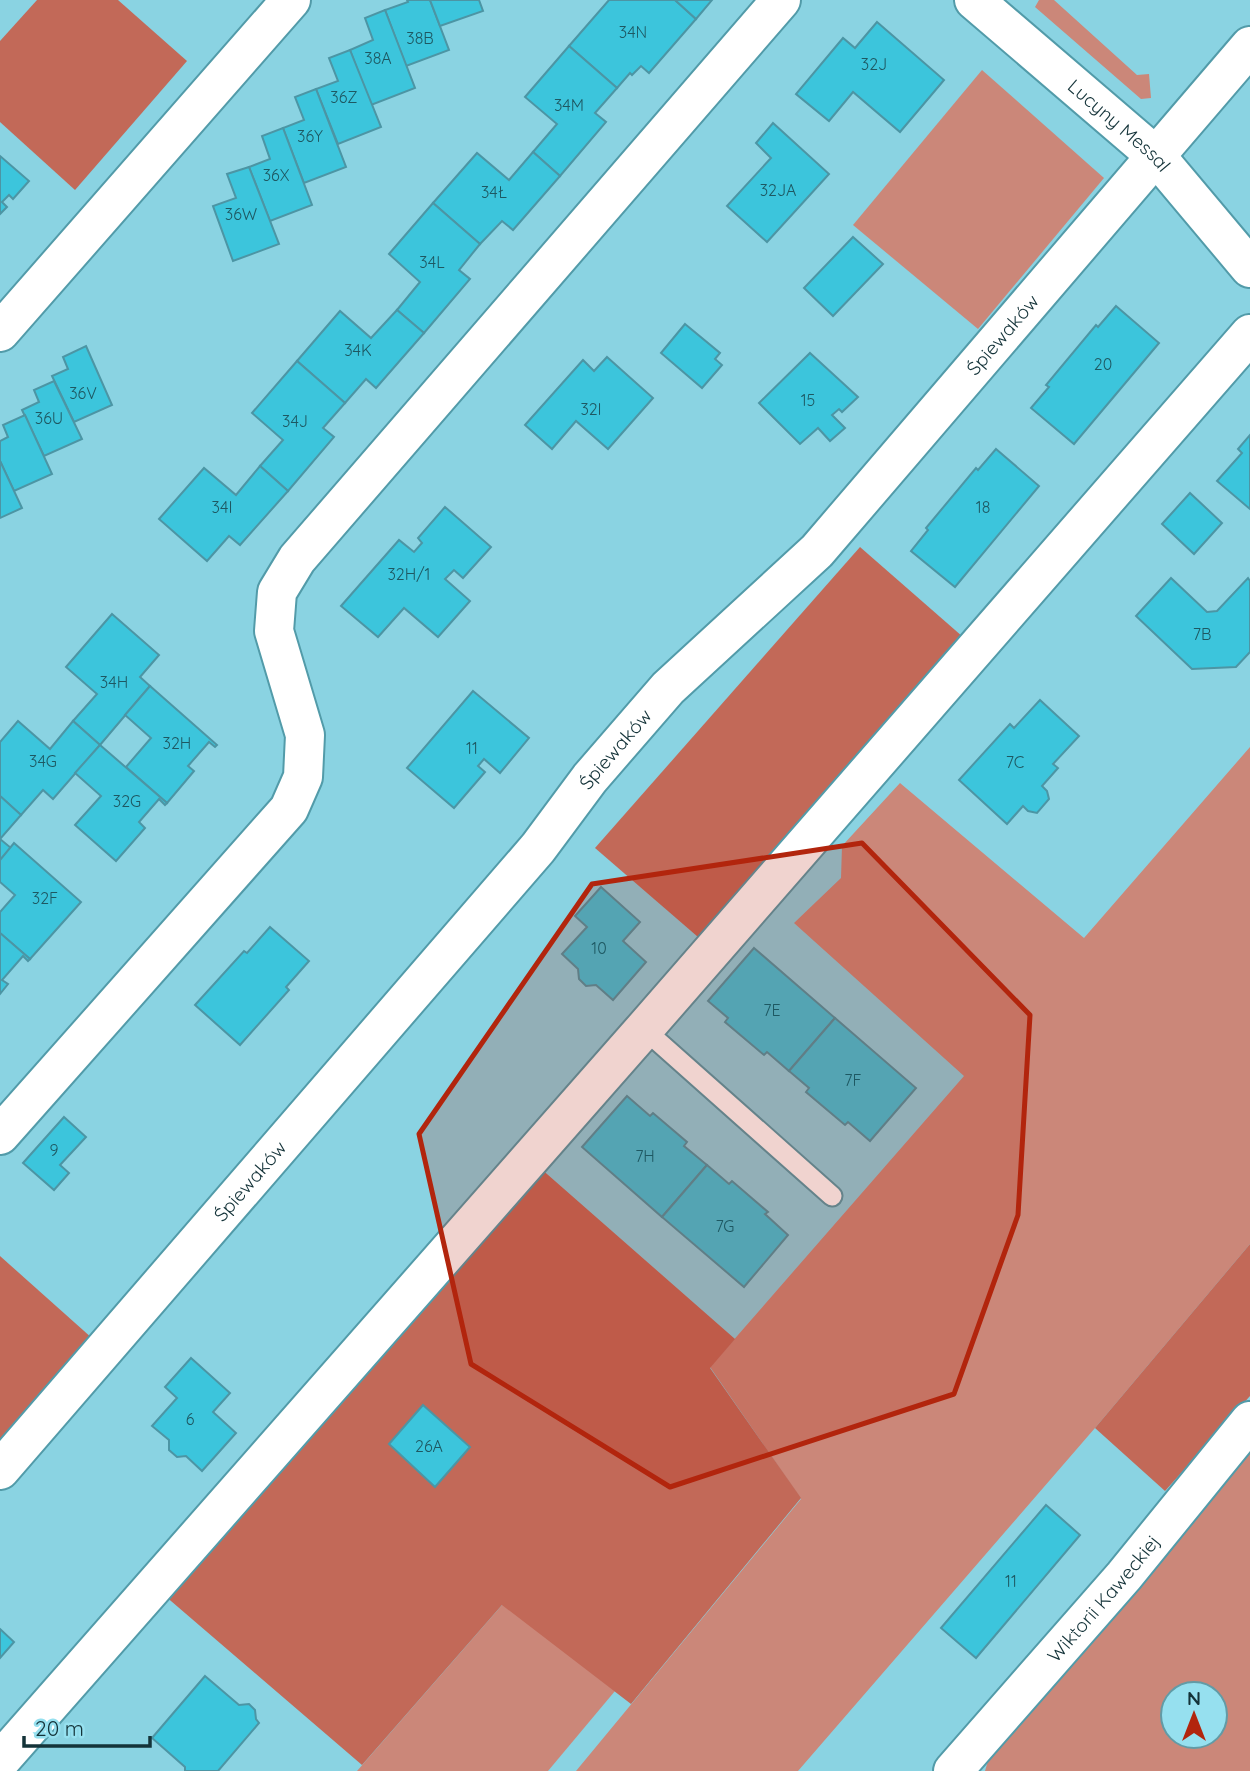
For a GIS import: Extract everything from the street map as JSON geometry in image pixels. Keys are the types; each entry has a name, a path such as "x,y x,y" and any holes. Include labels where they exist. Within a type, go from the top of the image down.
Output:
{"street":[{"path":"0,332 291,0"},
{"path":"0,1135 289,809 303,777 305,735 274,631 276,592 297,559 781,0"},
{"name":"Lucyny Messal","path":"982,2 1156,156 1250,268"},
{"name":"Śpiewaków","path":"0,1469 538,848 590,778 668,688 817,551 1250,46"},
{"path":"0,1761 644,1029 1250,334"},
{"name":"Wiktorii Kaweckiej","path":"953,1771 1124,1576 1250,1421"}],"lane":[{"path":"644,1029 832,1196"}],"highlighted area":[{"path":"862,843 1030,1015 1018,1215 954,1394 670,1487 471,1364 419,1134 592,884"}],"shaded area":[{"path":"37,0 118,0 187,61 75,190 0,122 0,41"},
{"path":"1039,0 1054,0 1137,75 1149,74 1151,98 1141,99 1035,7"},
{"path":"982,70 1104,178 978,329 853,225"},
{"path":"860,547 963,637 698,937 595,848"},
{"path":"1250,747 1250,1244 1095,1428 798,1771 576,1771 801,1499 710,1367 964,1076 794,923 841,878 842,846 900,783 1084,938"},
{"path":"539,1167 735,1339 710,1368 801,1498 631,1704 502,1605 362,1765 164,1595"},
{"path":"1250,1244 1250,1396 1165,1491 1095,1428"},
{"path":"0,1256 93,1339 0,1444"},
{"path":"1250,1448 1250,1771 985,1771 990,1754"},
{"path":"503,1604 615,1691 548,1771 357,1771"}],"building":[{"path":"407,0 430,0 449,50 406,66 385,10 408,2"},
{"path":"430,0 479,0 483,11 440,26"},
{"path":"609,0 675,0 696,19 649,73 641,66 632,75 630,73 617,88 569,46"},
{"path":"675,0 712,0 696,19"},
{"path":"385,10 415,88 371,105 350,50 373,40 365,18"},
{"path":"877,22 944,80 900,132 853,92 829,121 796,94 843,38 855,48"},
{"path":"569,46 617,88 595,113 606,122 560,176 533,152 557,124 525,97"},
{"path":"350,50 381,127 338,144 316,89 338,81 329,58"},
{"path":"316,89 346,167 304,183 283,128 304,120 295,97"},
{"path":"773,123 829,174 767,242 727,206 771,158 756,143"},
{"path":"283,128 312,205 270,221 249,167 270,159 262,136"},
{"path":"533,152 560,176 513,230 502,221 480,244 433,203 477,153 509,180"},
{"path":"0,156 29,181 13,199 9,195 2,202 7,207 0,214"},
{"path":"249,167 279,244 233,261 213,206 236,198 227,174"},
{"path":"433,203 480,244 459,270 470,279 424,333 397,310 420,282 389,254"},
{"path":"853,237 883,264 833,316 804,288"},
{"path":"1116,306 1159,343 1074,444 1031,408 1049,387 1046,385 1096,325 1098,327"},
{"path":"397,310 424,333 376,388 366,379 345,403 297,361 340,311 371,338"},
{"path":"685,324 720,353 715,359 722,365 702,388 661,353"},
{"path":"86,346 112,405 74,422 52,376 68,369 63,357"},
{"path":"810,353 858,397 842,412 839,409 832,415 845,428 830,441 818,428 800,444 759,403"},
{"path":"607,357 653,398 608,449 576,421 552,449 525,425 583,360 594,371"},
{"path":"297,361 345,403 323,428 334,437 288,491 260,466 283,440 252,413"},
{"path":"54,381 82,439 44,456 22,410 39,402 34,390"},
{"path":"25,415 52,474 14,491 0,461 0,441 8,437 3,425"},
{"path":"1250,435 1250,509 1217,481 1242,453 1238,449"},
{"path":"996,449 1039,486 955,587 911,551 928,530 926,528 976,468 978,470"},
{"path":"0,461 22,508 0,518"},
{"path":"260,466 288,491 240,545 229,536 207,561 159,519 204,468 236,495"},
{"path":"1190,493 1222,523 1194,554 1162,524"},
{"path":"445,507 491,547 463,578 454,570 445,579 470,601 438,637 404,608 378,637 341,606 399,540 414,552 422,543 418,538"},
{"path":"1171,578 1207,612 1217,611 1248,578 1250,652 1236,667 1192,669 1136,616"},
{"path":"112,614 159,655 140,677 150,686 100,745 73,721 97,694 66,667"},
{"path":"150,686 217,745 215,747 209,742 188,766 194,771 167,803 126,767 151,738 125,715"},
{"path":"473,691 529,738 500,773 484,759 478,766 485,772 454,808 407,768"},
{"path":"1040,700 1079,736 1053,764 1058,768 1042,786 1049,799 1037,813 1028,811 1023,806 1007,824 959,780 1010,724 1014,728"},
{"path":"18,721 50,749 73,721 100,745 53,799 43,790 21,815 0,796 0,742"},
{"path":"100,745 167,803 165,805 159,799 139,822 145,828 116,861 75,825 101,796 75,773"},
{"path":"0,796 21,815 0,839"},
{"path":"0,839 11,848 0,860"},
{"path":"14,843 81,902 30,959 0,933 0,912 15,895 0,882 0,860"},
{"path":"601,887 640,922 623,941 646,962 613,1000 596,985 586,986 579,979 578,969 562,954 587,927 575,916"},
{"path":"270,927 309,961 286,987 289,990 240,1045 195,1005 244,951 247,953"},
{"path":"0,933 30,959 28,961 23,956 2,980 8,984 0,994"},
{"path":"754,948 835,1018 789,1071 767,1052 764,1055 725,1022 728,1018 708,1001"},
{"path":"835,1018 916,1088 870,1141 848,1122 845,1125 806,1092 809,1088 789,1071"},
{"path":"627,1096 650,1116 653,1113 687,1142 684,1146 707,1165 662,1217 582,1147"},
{"path":"64,1117 86,1137 60,1165 69,1173 54,1190 23,1163"},
{"path":"707,1165 729,1184 732,1181 768,1212 765,1214 788,1235 744,1287 662,1217"},
{"path":"191,1358 230,1393 213,1412 236,1433 202,1471 186,1456 177,1457 169,1450 169,1440 152,1426 177,1398 165,1387"},
{"path":"423,1405 470,1447 435,1487 389,1444"},
{"path":"1046,1505 1080,1535 976,1658 941,1628"},
{"path":"0,1629 14,1642 0,1658"},
{"path":"205,1676 239,1705 249,1704 255,1710 259,1723 218,1771 185,1771 185,1767 152,1738"}]}
